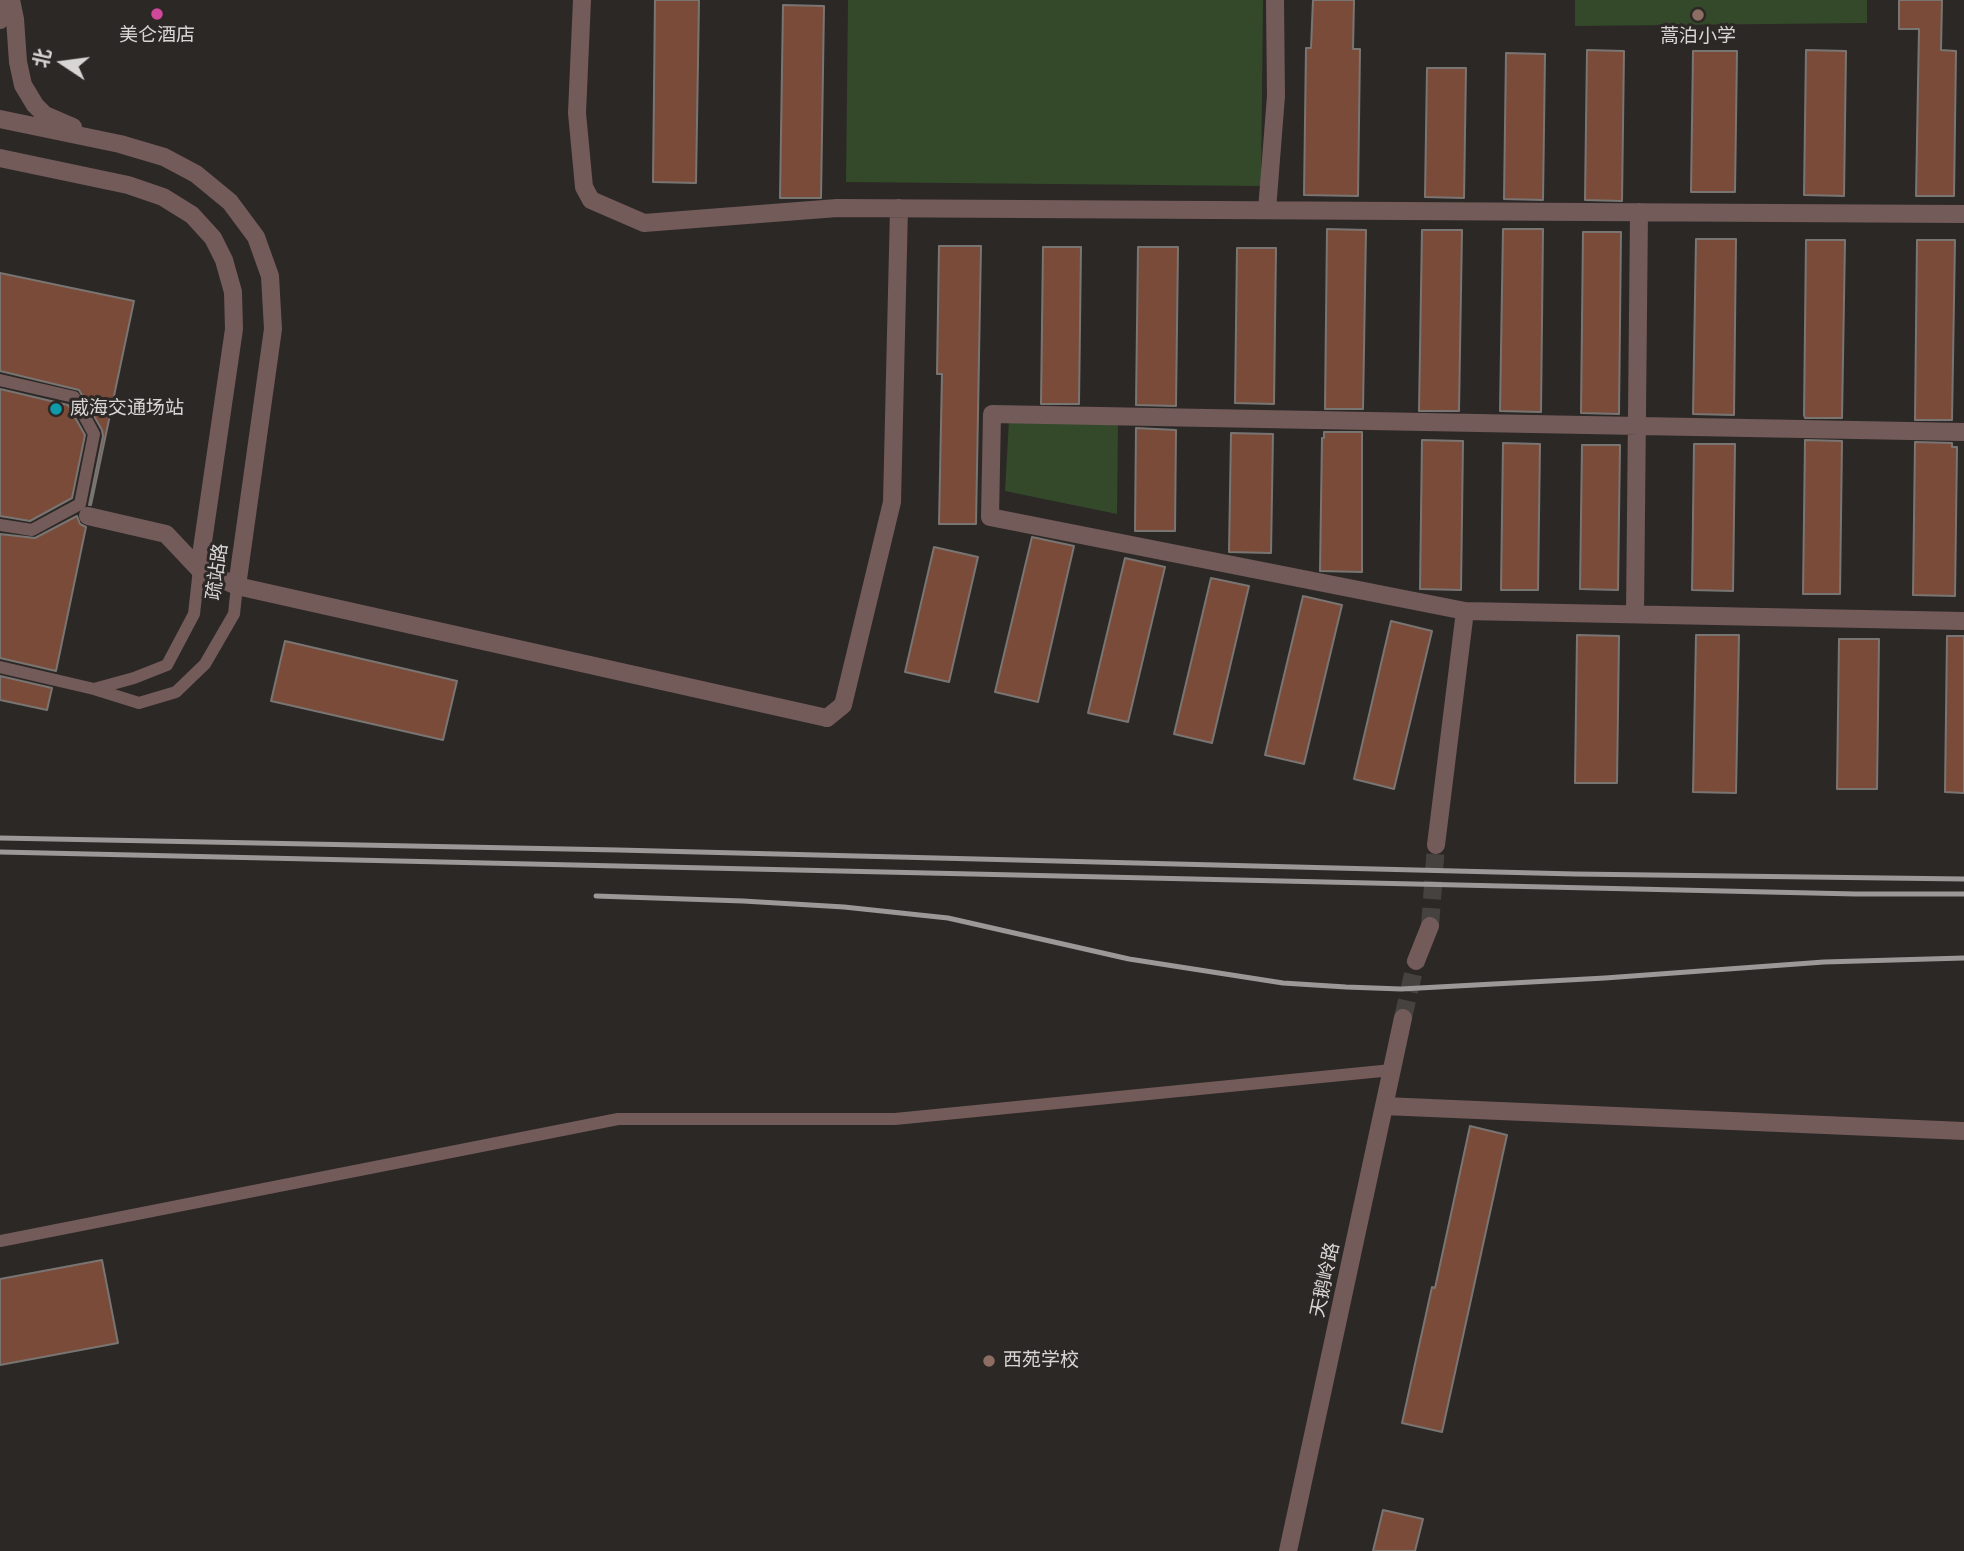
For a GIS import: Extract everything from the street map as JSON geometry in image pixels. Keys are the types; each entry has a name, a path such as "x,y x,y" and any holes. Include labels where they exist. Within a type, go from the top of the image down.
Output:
{"street":[{"path":"0,20 4,0"},
{"path":"12,0 23,85 35,106 45,115 71,126 90,139"},
{"path":"582,0 576,113 584,187 591,200 644,223 837,208 1964,214"},
{"path":"1267,210 1276,96 1275,0"},
{"name":"疏站路","path":"0,119 164,157 196,174 230,202 256,237 270,276 273,329 237,586"},
{"name":"疏站路","path":"0,159 128,185 163,197 192,215 213,237 224,260 233,292 234,329 199,569"},
{"path":"88,516 166,534 199,569 237,586 827,718 844,705 892,502 899,208"},
{"path":"1636,614 1639,212"},
{"path":"1964,432 992,414 990,517 1465,611 1964,621"},
{"path":"1436,845 1465,611"},
{"path":"1416,961 1430,926"},
{"name":"天鹅岭路","path":"1288,1551 1403,1018"},
{"path":"1384,1106 1964,1131"}],"lane":[{"path":"0,380 74,397 94,434 80,504 32,530 0,524"},
{"name":"疏站路","path":"94,689 167,665 194,614 199,569"},
{"name":"疏站路","path":"94,689 139,703 176,692 205,664 234,614 237,586"},
{"path":"0,667 94,689"},
{"path":"0,1241 618,1119 895,1119 1392,1070"}],"green space":[{"path":"848,0 1263,0 1261,186 846,182"},
{"name":"蒿泊小学","path":"1575,0 1867,0 1867,23 1575,26"},
{"path":"1009,420 1118,421 1117,514 1005,491"}],"building":[{"path":"655,0 699,0 696,183 653,182"},
{"path":"1313,0 1354,0 1353,49 1360,49 1358,196 1304,195 1306,48 1311,48"},
{"path":"1899,0 1942,0 1941,50 1956,51 1954,196 1916,196 1919,29 1899,29"},
{"path":"783,5 824,6 821,198 780,198"},
{"path":"1587,50 1624,51 1622,201 1585,200"},
{"path":"1806,50 1846,51 1844,196 1804,195"},
{"path":"1693,51 1737,51 1735,192 1691,192"},
{"path":"1506,53 1545,54 1543,200 1504,199"},
{"path":"1427,68 1466,68 1464,198 1425,197"},
{"path":"1327,229 1366,230 1363,409 1325,409"},
{"path":"1503,229 1543,229 1541,412 1500,411"},
{"path":"1422,230 1462,230 1459,411 1419,411"},
{"path":"1583,232 1621,232 1619,414 1581,413"},
{"path":"1696,239 1736,239 1734,415 1693,414"},
{"path":"1806,240 1845,240 1842,418 1805,418 1804,415"},
{"path":"1917,240 1955,240 1952,420 1915,420"},
{"path":"939,246 981,246 976,524 939,524 942,374 937,374"},
{"path":"1043,247 1081,247 1079,404 1041,404"},
{"path":"1138,247 1178,247 1176,406 1136,405"},
{"path":"1237,248 1276,248 1274,404 1235,403"},
{"path":"0,273 134,301 91,505 102,430 79,390 0,371"},
{"path":"0,389 68,405 85,435 72,498 30,521 0,516"},
{"path":"1136,428 1176,430 1175,531 1135,531"},
{"path":"1324,432 1362,432 1362,572 1320,571"},
{"path":"1231,433 1273,434 1271,553 1229,552"},
{"path":"1422,440 1463,441 1461,590 1420,589"},
{"path":"1805,440 1842,441 1840,594 1803,594"},
{"path":"1915,442 1952,443 1952,447 1957,447 1955,596 1913,595"},
{"path":"1503,443 1540,444 1538,590 1501,590"},
{"path":"1694,444 1735,444 1733,591 1692,590"},
{"path":"1582,445 1620,445 1618,590 1580,589"},
{"path":"77,516 80,524 86,527 56,671 0,658 0,534 35,538"},
{"path":"1032,537 1074,546 1038,702 995,692"},
{"path":"934,547 978,557 949,682 905,672"},
{"path":"1125,558 1165,567 1128,722 1088,713"},
{"path":"1211,578 1249,586 1212,743 1174,734"},
{"path":"1303,596 1342,605 1304,764 1265,755"},
{"path":"1391,621 1432,631 1394,789 1354,779"},
{"path":"1577,635 1619,636 1617,783 1575,783"},
{"path":"1696,635 1739,635 1736,793 1693,792"},
{"path":"1947,636 1964,636 1964,793 1945,792"},
{"path":"1839,639 1879,639 1877,789 1837,789"},
{"path":"285,641 457,681 443,740 271,701"},
{"path":"0,676 52,688 47,710 0,700"},
{"path":"1470,1126 1507,1135 1442,1432 1402,1423"},
{"path":"102,1260 118,1343 0,1365 0,1279"},
{"path":"1383,1510 1423,1519 1415,1551 1373,1551"}],"tunnel":[{"path":"1430,926 1436,845"},
{"path":"1403,1018 1416,961"}],"railway":[{"path":"0,838 618,850 1575,874 1964,879"},
{"path":"0,852 1856,894 1964,894"},
{"path":"596,896 844,907 948,918 1129,959 1283,983 1346,987 1401,989 1824,962 1964,958"}],"place":[{"name":"美仑酒店","path":"157,14"},
{"name":"蒿泊小学","path":"1698,15"},
{"name":"威海交通场站","path":"56,409"},
{"name":"西苑学校","path":"989,1361"}]}
